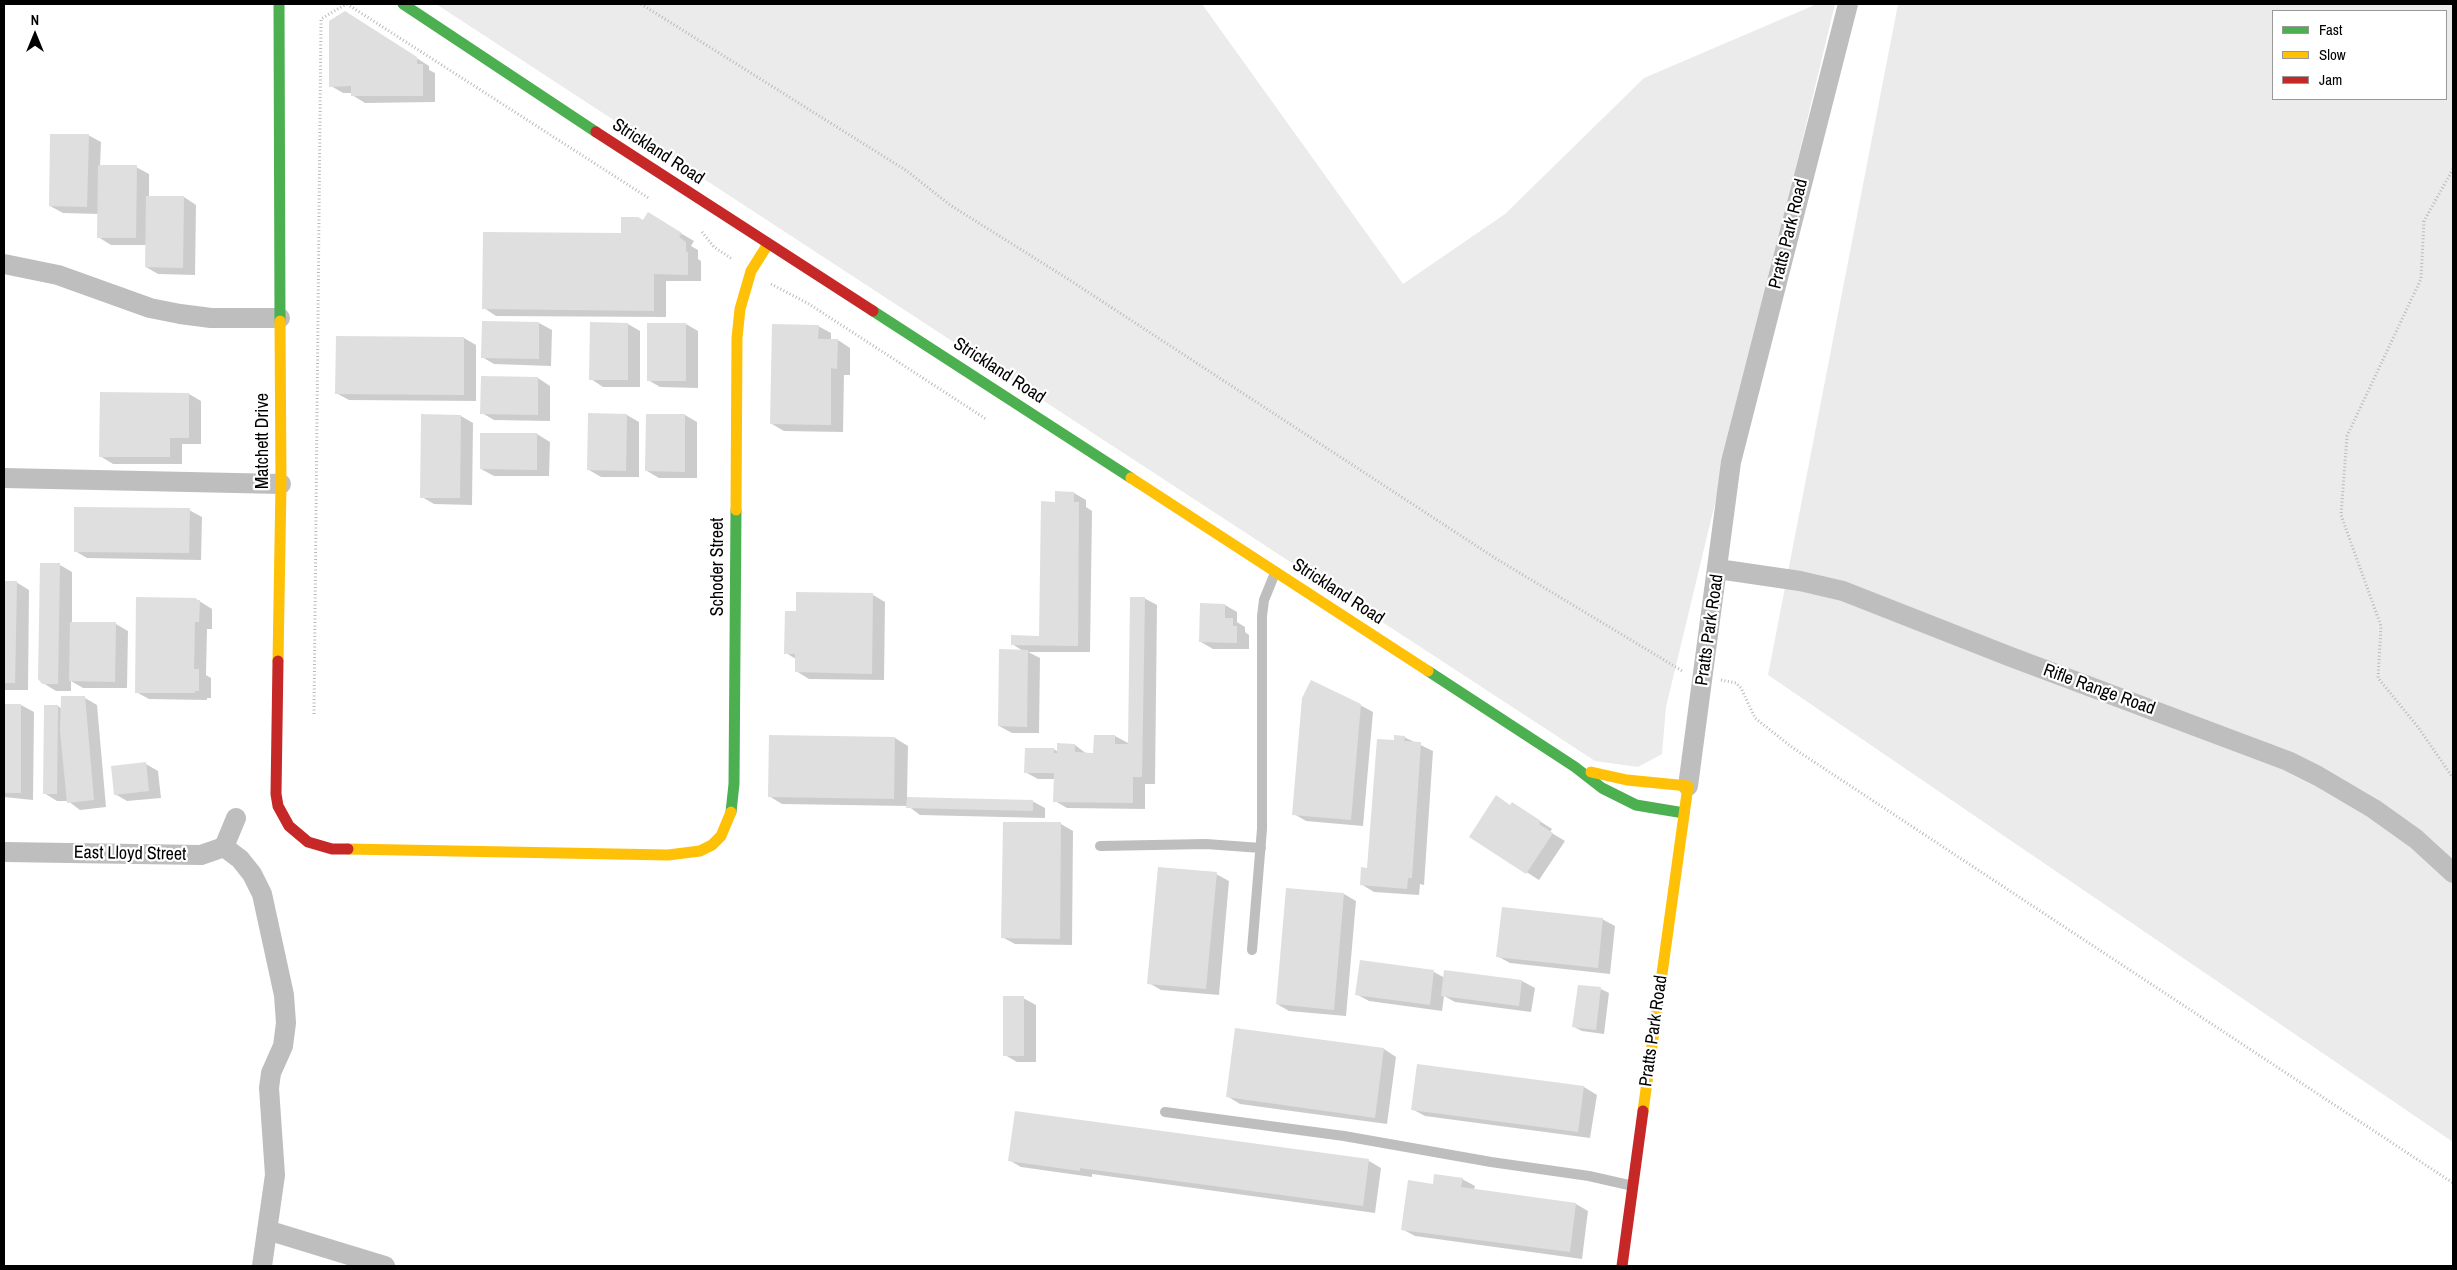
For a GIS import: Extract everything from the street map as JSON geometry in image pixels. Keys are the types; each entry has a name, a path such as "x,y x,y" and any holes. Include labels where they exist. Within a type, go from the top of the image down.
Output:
{"street":[{"name":"Matchett Drive","path":"280,4 281,484 276,794 283,816 297,835 308,842 332,849"},
{"name":"Strickland Road","path":"403,4 482,58 1575,767 1602,788 1622,798 1650,808 1684,813"},
{"name":"Pratts Park Road","path":"1622,1266 1718,569 1730,462 1848,4"},
{"name":"Schoder Street","path":"332,849 668,855 700,850 712,845 726,827 734,798 737,338 740,309 751,271 768,244"},
{"path":"4,264 58,275 150,308 180,314 211,318 280,318"},
{"path":"4,478 281,484"},
{"name":"Rifle Range Road","path":"1718,569 1800,581 1843,591 2011,657 2288,761 2318,776 2374,809 2416,840 2453,872"},
{"name":"Strickland Road","path":"1575,767 1628,780 1688,786"},
{"path":"236,818 224,847 240,859 252,874 262,894 284,995 286,1023 283,1046 271,1073 269,1088 275,1175 262,1266"},
{"name":"East Lloyd Street","path":"4,852 201,855 224,847"},
{"path":"267,1230 385,1266"}],"lane":[{"path":"1252,950 1261,848 1262,616 1264,600 1275,572"},
{"path":"1100,846 1206,844 1261,848"},
{"path":"1165,1112 1344,1136 1491,1162 1589,1176 1633,1186"}],"path":[{"path":"314,714 322,16 347,4 651,200"},
{"path":"641,4 906,171 950,205 1068,279 1495,558 1673,667"},
{"path":"2453,169 2424,221 2421,279 2347,436 2341,515 2381,626 2378,678 2418,727 2453,778"},
{"path":"696,228 714,247 781,291 809,304 986,419"},
{"path":"1703,676 1736,683 1741,688 1756,718 1793,748 2453,1183"}],"shaded area":[{"path":"436,4 1202,4 1403,284 1505,214 1644,78 1817,4 1835,4 1666,707 1662,754 1638,767 1595,761"},
{"path":"1898,4 2453,4 2453,1142 1768,675"}],"building":[{"path":"345,11 417,57 417,64 423,64 423,96 351,96 351,86 329,87 329,21"},
{"path":"50,134 89,134 87,207 49,206"},
{"path":"98,165 137,165 136,238 97,238"},
{"path":"146,196 184,196 183,268 145,267"},
{"path":"648,212 682,233 679,237 686,242 686,252 688,252 688,275 654,274 654,311 482,309 483,232 621,233 621,217 638,217 643,220"},
{"path":"482,321 539,322 539,359 481,358"},
{"path":"590,322 628,323 628,380 589,380"},
{"path":"647,323 686,323 686,381 647,381"},
{"path":"772,324 819,325 818,339 838,339 837,369 831,368 831,425 770,424"},
{"path":"336,336 464,337 464,395 335,394"},
{"path":"481,376 538,377 538,415 480,414"},
{"path":"100,392 189,393 189,438 170,438 170,457 99,457"},
{"path":"588,413 627,414 626,471 587,470"},
{"path":"421,414 461,415 460,498 420,498"},
{"path":"646,414 685,414 685,472 645,471"},
{"path":"480,433 537,433 537,470 480,469"},
{"path":"1055,491 1074,492 1074,502 1079,502 1078,646 1011,645 1011,635 1039,636 1041,501 1055,502"},
{"path":"74,507 190,508 189,553 74,552"},
{"path":"40,563 60,563 58,684 42,684 38,679"},
{"path":"4,581 17,581 15,683 4,683"},
{"path":"796,592 873,593 872,674 795,672 795,654 784,654 785,611 796,611"},
{"path":"136,597 196,598 196,600 200,600 199,622 195,622 194,669 199,669 199,691 195,691 195,693 135,693"},
{"path":"1130,597 1145,597 1142,777 1133,777 1133,803 1053,802 1054,773 1024,773 1025,748 1054,748 1054,753 1057,753 1057,743 1075,744 1075,752 1093,753 1094,735 1115,735 1115,744 1128,744"},
{"path":"1200,603 1225,604 1225,618 1233,618 1233,626 1237,626 1237,643 1199,642"},
{"path":"70,622 116,622 115,682 69,681"},
{"path":"999,649 1028,650 1027,727 998,726"},
{"path":"1311,680 1361,704 1351,820 1292,815 1302,698"},
{"path":"61,696 85,696 94,800 67,803 60,731"},
{"path":"4,704 21,704 21,793 4,793"},
{"path":"44,705 58,705 57,794 43,794"},
{"path":"769,735 895,737 894,799 768,797"},
{"path":"1394,735 1405,736 1404,741 1421,742 1412,878 1408,878 1407,889 1360,885 1361,867 1367,868 1377,739 1394,740"},
{"path":"146,762 149,791 114,795 111,766"},
{"path":"1496,795 1510,805 1512,802 1541,821 1539,824 1553,833 1526,874 1469,837"},
{"path":"907,797 1033,800 1033,811 906,808"},
{"path":"1003,822 1061,822 1060,939 1001,938"},
{"path":"1158,867 1217,872 1206,989 1147,984"},
{"path":"1286,888 1344,893 1334,1010 1276,1004"},
{"path":"1502,907 1603,918 1598,968 1496,957"},
{"path":"1360,960 1434,970 1430,1005 1355,995"},
{"path":"1444,970 1522,980 1519,1006 1441,996"},
{"path":"1578,985 1601,987 1596,1030 1572,1027"},
{"path":"1003,996 1024,996 1024,1056 1003,1056"},
{"path":"1235,1028 1384,1048 1375,1118 1226,1097"},
{"path":"1417,1064 1584,1086 1578,1132 1411,1110"},
{"path":"1015,1111 1369,1159 1363,1206 1080,1168 1080,1171 1008,1161"},
{"path":"1434,1174 1463,1178 1461,1187 1576,1203 1570,1252 1401,1230 1408,1180 1433,1184"}],"traffic: fast":[{"path":"279,4 280,321"},
{"path":"403,4 596,132"},
{"path":"873,311 1131,478"},
{"path":"731,812 734,784 736,510"},
{"path":"1428,671 1575,767 1602,788 1636,805 1684,813"}],"traffic: slow":[{"path":"736,510 737,338 740,309 751,271 768,244"},
{"path":"278,661 281,484 280,321"},
{"path":"1131,478 1428,671"},
{"path":"1591,772 1627,780 1688,786 1643,1111"},
{"path":"348,849 668,855 700,851 712,845 721,836 731,812"}],"traffic: jam":[{"path":"596,132 873,311"},
{"path":"278,661 276,794 278,806 289,826 308,842 332,849 348,849"},
{"path":"1622,1266 1643,1111"}]}
